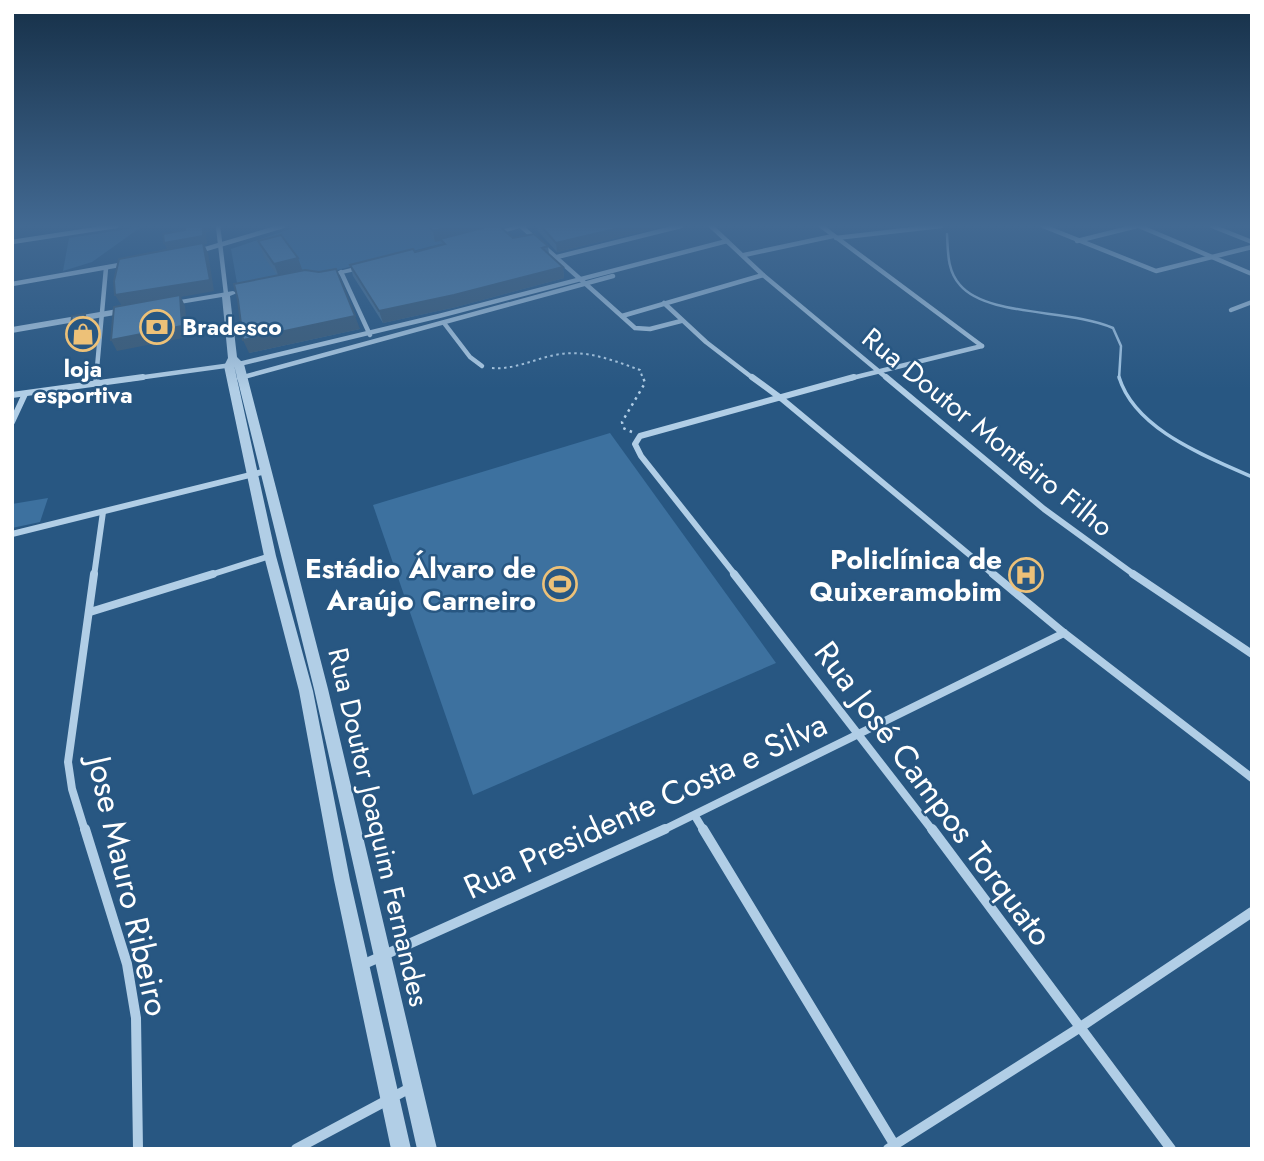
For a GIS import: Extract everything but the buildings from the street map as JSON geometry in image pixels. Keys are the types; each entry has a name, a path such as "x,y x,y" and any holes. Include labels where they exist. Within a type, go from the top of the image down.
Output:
{"street":[{"path":"12,284 34,280"},
{"path":"96,383 105,280"},
{"path":"225,280 226,295"},
{"path":"345,280 374,342"},
{"path":"235,369 577,280"},
{"path":"583,280 640,330 681,321"},
{"path":"12,396 96,383 235,369 374,342 601,280"},
{"path":"622,316 745,280"},
{"name":"Rua Doutor Monteiro Filho","path":"769,280 1074,533 1252,654"},
{"path":"640,436 880,370 982,346 893,280"},
{"path":"163,305 248,291"},
{"name":"Rua Doutor Joaquim Fernandes","path":"226,295 235,369 260,472 318,677 427,1149"},
{"path":"1231,310 1252,302"},
{"path":"664,303 681,321 741,370 782,399 1064,633 1252,778"},
{"path":"12,330 139,309"},
{"path":"439,316 470,357 482,366"},
{"path":"12,422 25,394"},
{"name":"Rua José Campos Torquato","path":"640,436 635,444 641,456 860,733 1171,1149"},
{"path":"12,534 260,472"},
{"name":"Rua Doutor Joaquim Fernandes","path":"260,472 270,556 306,691 342,880 401,1149"},
{"name":"Jose Mauro Ribeiro","path":"103,512 68,762 80,814 127,964 135,1008 138,1149"},
{"path":"90,612 270,556"},
{"name":"Rua Presidente Costa e Silva","path":"361,966 480,910 695,816 1064,633"},
{"path":"695,816 891,1146 1079,1028 1252,912"},
{"path":"342,880 362,872"},
{"path":"296,1149 411,1088"}],"path":[{"path":"482,366 513,368 558,354 575,354 621,363 640,370 645,383 622,422 623,428 640,436"}],"shaded area":[{"path":"236,280 297,280 278,285 238,289"},
{"name":"Estádio Álvaro de Araújo Carneiro","path":"610,433 776,663 473,795 373,505"},
{"path":"48,498 40,522 12,528 12,504"}],"waterway":[{"path":"957,280 973,295 989,303 1095,322 1113,328 1121,346 1119,377"},
{"path":"1119,377 1127,396 1156,426 1194,450 1252,477"}],"place":[{"name":"Bradesco","path":"157,327"},
{"name":"loja esportiva","path":"83,334"},
{"name":"Policlínica de Quixeramobim","path":"1026,575"},
{"name":"Estádio Álvaro de Araújo Carneiro","path":"560,584"}]}
